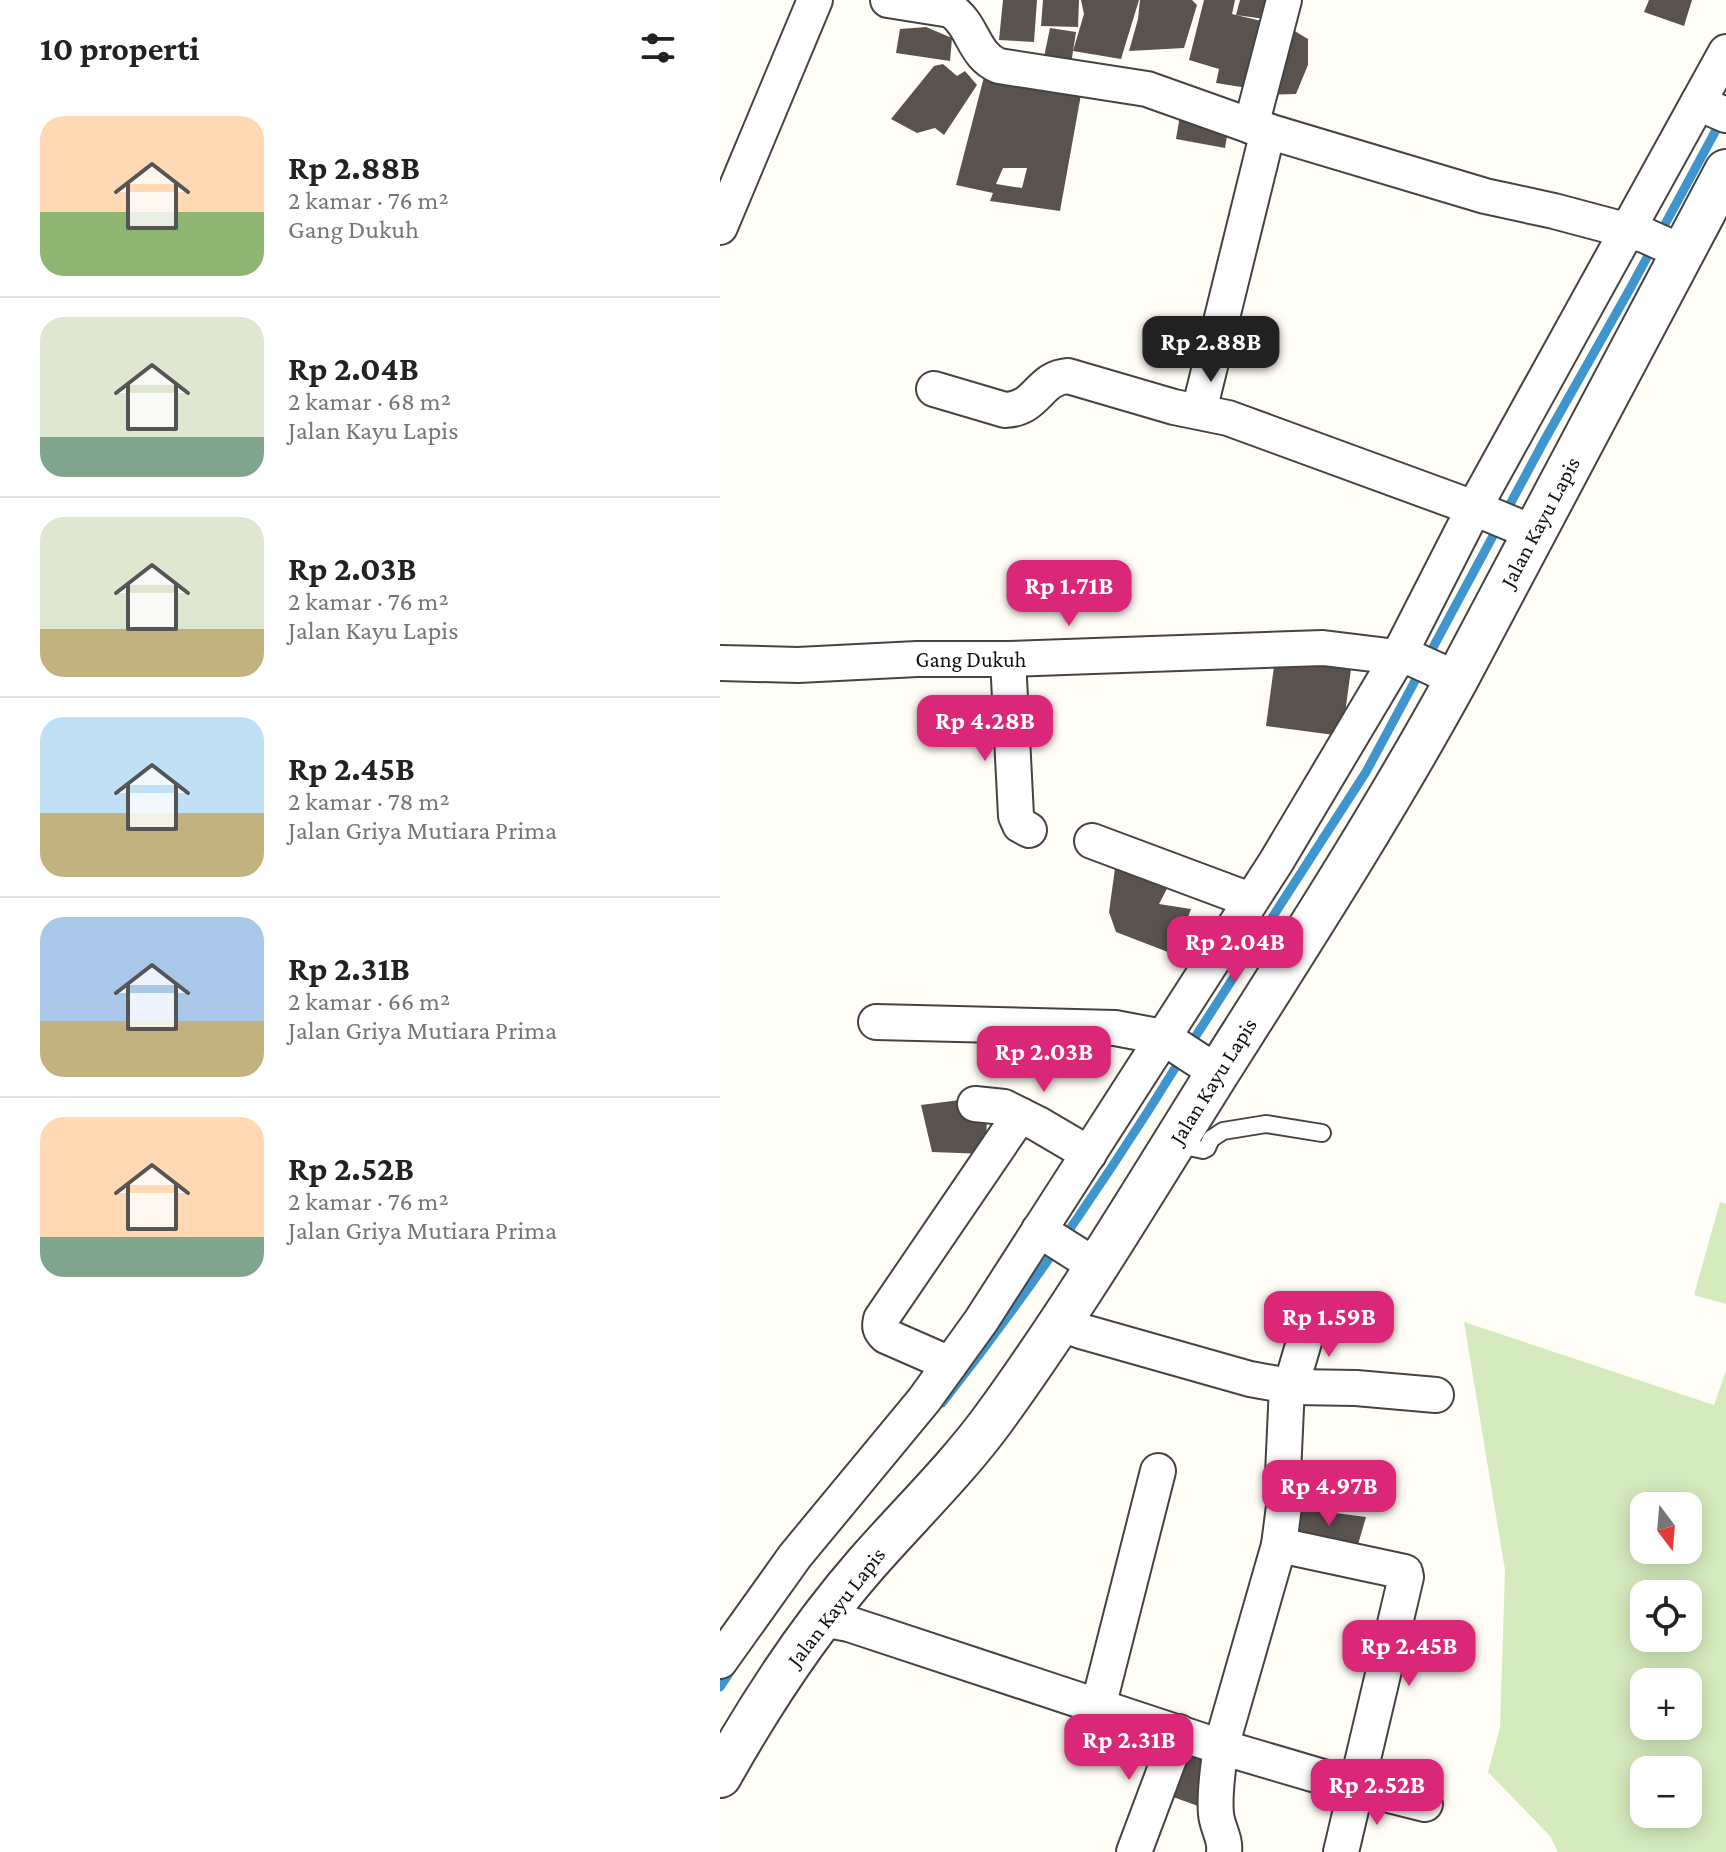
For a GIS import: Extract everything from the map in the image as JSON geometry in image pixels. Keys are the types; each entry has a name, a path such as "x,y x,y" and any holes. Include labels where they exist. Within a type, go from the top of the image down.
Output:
{"street":[{"path":"720,227 815,0"},
{"path":"888,0 951,10 967,25 983,57 999,66 1147,89 1260,128 1485,196 1554,211 1655,240"},
{"path":"1199,411 1260,128 1284,0"},
{"path":"720,1661 795,1556 924,1400 981,1321 1065,1246 1089,1154 1190,1055 1250,900 1426,666 1655,240 1713,109 1726,52"},
{"name":"Jalan Kayu Lapis","path":"720,1776 822,1619 866,1564 955,1468 994,1418 1059,1323 1065,1246 1173,1144 1190,1055 1358,850 1414,757 1426,666 1655,240 1726,171"},
{"path":"934,389 1014,410 1027,405 1052,379 1068,376 1174,407 1228,418 1504,520"},
{"name":"Gang Dukuh","path":"720,663 798,665 1323,648 1426,666"},
{"path":"1008,659 1016,816 1020,825 1029,830"},
{"path":"1092,841 1250,900"},
{"path":"876,1022 1115,1028 1190,1055"},
{"path":"975,1104 1004,1107 1089,1154"},
{"path":"950,1364 886,1336 879,1325 1020,1115"},
{"path":"1224,1852 1225,1845 1217,1826 1215,1810 1221,1747 1279,1545 1287,1483 1283,1474 1289,1386 1312,1315"},
{"path":"1059,1323 1250,1379 1289,1386 1436,1395"},
{"path":"1098,1707 1158,1471"},
{"path":"1279,1545 1405,1572 1341,1852"},
{"path":"822,1619 849,1624 1221,1747 1425,1804"},
{"path":"1134,1852 1179,1732"}],"lane":[{"path":"1173,1144 1203,1150 1211,1139 1223,1131 1266,1124 1322,1133"}],"green space":[{"path":"1720,1202 1726,1204 1726,1304 1694,1295"},
{"path":"1464,1322 1714,1405 1726,1371 1726,1852 1558,1852 1550,1836 1488,1772 1500,1728 1505,1570"}],"building":[{"path":"1003,0 1037,0 1034,42 999,40"},
{"path":"1043,0 1079,0 1078,27 1041,26"},
{"path":"1081,0 1139,0 1121,59 1073,51 1084,14"},
{"path":"1140,0 1192,0 1197,5 1184,48 1129,51"},
{"path":"1204,0 1235,0 1232,14 1274,24 1254,89 1216,83 1219,69 1189,60"},
{"path":"1240,0 1276,0 1272,20 1236,15"},
{"path":"1649,0 1692,0 1684,26 1644,12"},
{"path":"1283,24 1308,39 1308,65 1296,94 1265,95"},
{"path":"926,27 952,38 950,61 896,53 900,29"},
{"path":"1050,28 1076,32 1071,64 1043,62"},
{"path":"943,64 957,76 965,71 977,85 944,135 935,128 917,133 891,119 934,66"},
{"path":"984,77 1064,95 1065,84 1082,89 1060,211 990,201 993,193 956,185","holes":["1003,168 1027,168 1022,188 996,184"]},
{"path":"1184,92 1232,106 1225,148 1176,139"},
{"path":"1275,659 1351,669 1342,736 1266,726"},
{"path":"1116,861 1170,883 1159,904 1191,909 1183,931 1194,942 1186,959 1116,932 1109,912"},
{"path":"960,1100 987,1108 986,1154 932,1152 921,1105"},
{"path":"1298,1508 1366,1517 1357,1548 1295,1539"},
{"path":"1178,1741 1216,1753 1198,1806 1162,1793"}],"waterway":[{"path":"1190,1045 1366,772 1722,119"},
{"path":"942,1403 1067,1233 1182,1057"},
{"path":"720,1687 732,1669"}]}
